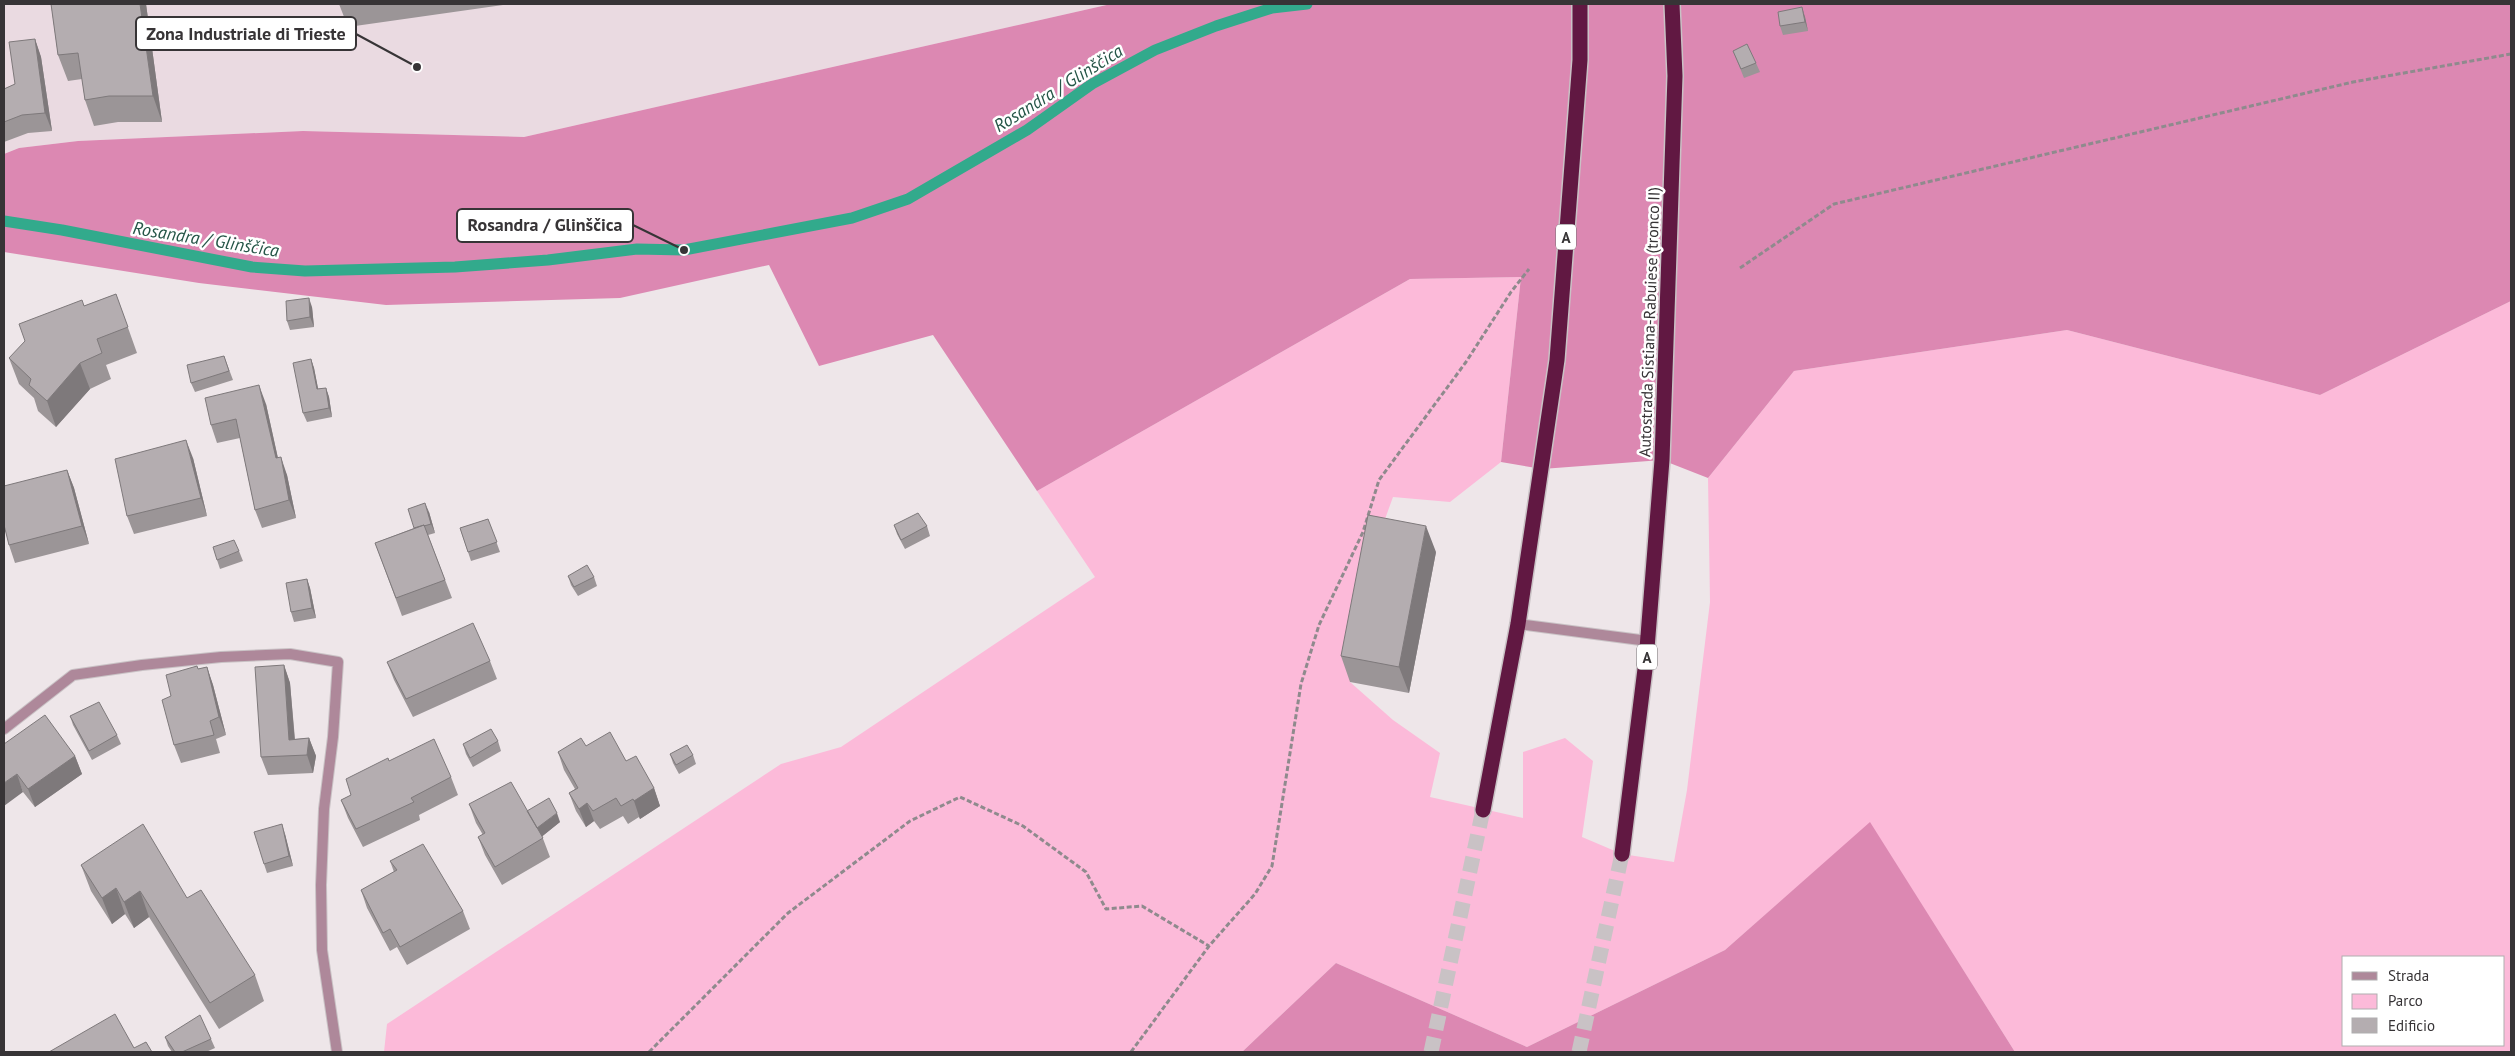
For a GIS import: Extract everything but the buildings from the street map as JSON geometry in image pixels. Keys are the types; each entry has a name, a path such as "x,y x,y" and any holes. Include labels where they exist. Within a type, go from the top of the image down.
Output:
{"highway":[{"name":"A","path":"1483,810 1518,624 1557,360 1580,60 1580,4"},
{"name":"Autostrada Sistiana-Rabuiese (tronco II)","path":"1622,854 1648,641 1662,460 1675,76 1672,4"}],"street":[{"path":"1518,624 1648,641"},
{"path":"4,729 73,675 142,665 221,657 290,654 338,662 333,737 324,809 321,885 322,950 338,1052"}],"path":[{"path":"1740,268 1834,204 2344,84 2511,54"},
{"path":"1131,1052 1209,946 1255,894 1272,866 1301,684 1320,625 1363,532 1379,480 1466,362 1510,292 1529,269"},
{"path":"649,1052 788,913 910,821 960,797 1023,826 1086,872 1106,909 1142,906 1209,946"}],"shaded area":[{"path":"4,4 1111,4 524,137 303,131 78,141 19,148 4,154"},
{"path":"1111,4 2511,4 2511,301 2320,395 2067,330 1794,371 1708,478 1662,460 1542,469 1501,462 1521,277 1410,279 1037,491 933,335 819,366 769,265 620,298 386,305 199,283 4,252 4,154 19,148 78,141 303,131 524,137"},
{"path":"1870,822 2015,1052 1242,1052 1336,963 1527,1047 1725,950"}],"green space":[{"path":"1521,277 1501,462 1450,502 1393,497 1377,541 1350,682 1393,720 1440,753 1430,797 1523,818 1523,752 1565,738 1593,761 1582,837 1622,854 1674,862 1687,790 1710,602 1708,478 1794,371 2067,330 2320,395 2511,301 2511,1052 2015,1052 1870,823 1725,950 1527,1047 1336,963 1242,1052 384,1052 387,1024 781,764 841,747 1095,577 1037,491 1410,279"}],"waterway":[{"name":"Rosandra / Glinščica","path":"4,221 62,230 252,267 305,271 455,267 548,260 637,249 684,250 852,218 908,199 1027,130 1092,84 1155,50 1216,26 1272,8 1307,4"}],"tunnel":[{"path":"1431,1052 1483,810"},
{"path":"1579,1052 1622,854"}],"place":[{"name":"Zona Industriale di Trieste","path":"417,67"},
{"name":"Rosandra / Glinščica","path":"684,250"}]}
